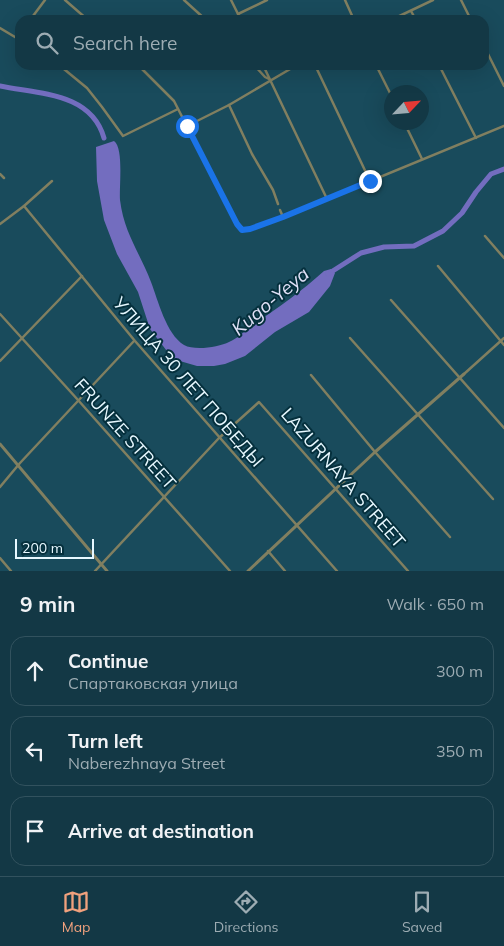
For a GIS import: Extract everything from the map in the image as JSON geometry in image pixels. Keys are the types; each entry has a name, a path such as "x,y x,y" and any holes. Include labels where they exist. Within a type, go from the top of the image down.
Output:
{"street":[{"path":"34,15 45,0"},
{"path":"65,0 82,15"},
{"path":"184,0 200,15"},
{"path":"231,0 238,14 268,0"},
{"path":"345,0 352,15"},
{"path":"401,15 433,0"},
{"path":"461,0 468,15"},
{"path":"411,10 414,15"},
{"path":"0,28 15,37"},
{"path":"489,56 504,86"},
{"path":"65,70 87,88 123,136 178,109"},
{"path":"143,70 164,90 178,109 237,224 242,230 283,217 504,126"},
{"path":"259,70 270,80"},
{"path":"265,70 327,199"},
{"path":"187,126 229,105 288,70"},
{"path":"317,70 370,181"},
{"path":"378,70 386,85"},
{"path":"441,70 476,138"},
{"path":"229,105 252,154 273,190 278,204"},
{"path":"408,130 422,159"},
{"path":"0,174 4,178"},
{"path":"0,224 52,181"},
{"name":"УЛИЦА 30 ЛЕТ ПОБЕДЫ","path":"24,206 134,341 336,571"},
{"path":"280,210 283,217"},
{"path":"485,236 504,258"},
{"path":"438,266 504,345"},
{"path":"0,361 82,276"},
{"path":"391,300 504,428"},
{"name":"FRUNZE STREET","path":"0,314 165,496 230,571"},
{"path":"350,338 493,499"},
{"path":"248,571 375,452 504,338"},
{"path":"0,487 134,341"},
{"path":"311,376 450,537"},
{"name":"LAZURNAYA STREET","path":"219,438 259,402 408,571"},
{"path":"94,571 219,438"},
{"path":"0,444 107,571"},
{"path":"268,551 285,571"},
{"path":"0,558 11,571"}],"shaded area":[{"path":"114,141 119,151 120,200 125,223 147,272 167,325 184,345 194,348 207,348 233,340 290,299 324,271 331,269 335,273 330,286 309,312 275,332 245,356 214,366 197,366 173,359 150,329 138,292 117,254 104,220 97,181 96,147"}],"waterway":[{"name":"Kugo-Yeya","path":"0,86 46,94 75,103 88,112 97,123 104,138"},
{"name":"Kugo-Yeya","path":"328,274 361,253 384,247 414,246 443,231 462,213 491,174 504,169"}],"route":[{"path":"187,126 237,224 242,230 283,217 370,181"}]}
